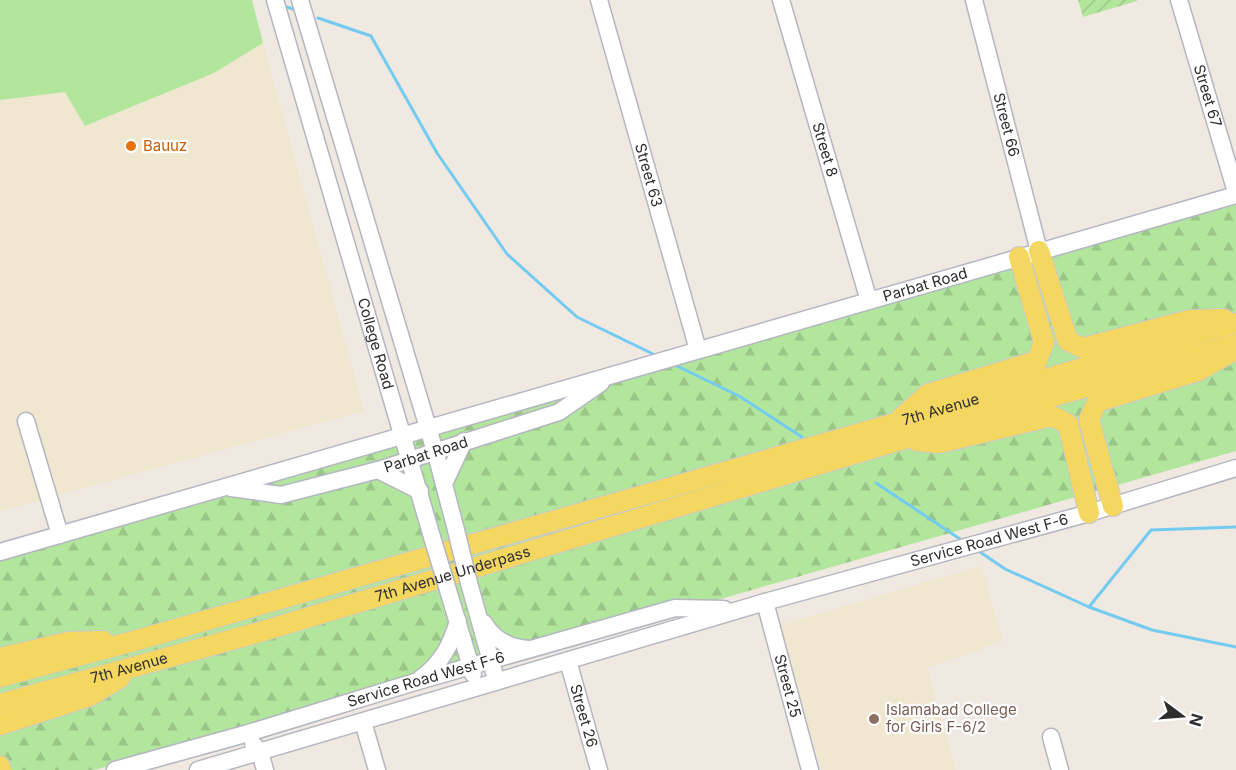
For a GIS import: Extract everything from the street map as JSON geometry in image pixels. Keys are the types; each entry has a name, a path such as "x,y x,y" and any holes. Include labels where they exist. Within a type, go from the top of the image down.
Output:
{"main road":[{"path":"1039,251 1068,341 1083,348 1190,320 1236,321"},
{"path":"1019,257 1044,342 1037,361 928,394 898,431 939,443 1052,416 1068,424 1089,513"},
{"name":"7th Avenue","path":"650,515 898,431 1236,321"},
{"name":"7th Avenue","path":"644,495 1236,344"},
{"path":"1113,506 1089,420 1097,402 1198,371 1236,350"},
{"name":"7th Avenue Underpass","path":"250,608 644,495"},
{"name":"7th Avenue Underpass","path":"256,633 650,515"},
{"name":"7th Avenue","path":"0,677 250,608"},
{"name":"7th Avenue","path":"0,704 256,633"},
{"path":"0,658 68,642 141,639"},
{"path":"0,725 90,696 140,665"}],"street":[{"name":"College Road","path":"275,0 476,687"},
{"name":"College Road","path":"300,0 435,451 496,682"},
{"name":"Street 63","path":"599,0 698,350"},
{"name":"Street 8","path":"781,0 869,301"},
{"name":"Street 66","path":"974,0 1039,251"},
{"name":"Street 67","path":"1179,0 1236,194"},
{"name":"Parbat Road","path":"0,552 1236,194"},
{"name":"Parbat Road","path":"224,488 281,495 378,470 559,412 614,374"},
{"path":"26,421 60,535"},
{"path":"444,483 464,441"},
{"name":"Service Road West F-6","path":"198,770 239,765 260,752 476,687 765,602 1089,513 1236,468"},
{"path":"378,470 420,491"},
{"name":"Street 25","path":"765,602 810,770"},
{"name":"Service Road West F-6","path":"115,770 675,608 741,609"},
{"path":"480,617 489,631 501,642 517,648 533,649"},
{"path":"415,682 431,671 444,657 453,639 458,621"},
{"name":"Street 26","path":"568,661 599,770"},
{"path":"363,722 377,770"},
{"path":"245,734 260,752 265,770"},
{"path":"239,765 245,734"},
{"path":"1051,737 1060,770"}],"shaded area":[{"path":"247,6 263,43 364,411 0,511 0,91"},
{"name":"Islamabad College for Girls F-6/2","path":"981,566 1003,641 927,668 956,770 822,770 778,626"}],"green space":[{"path":"0,0 252,0 263,43 214,73 85,126 65,92 0,100"},
{"path":"1078,0 1137,0 1137,1 1083,17"},
{"path":"1236,205 1236,451 261,731 93,770 0,770 0,552"}],"waterway":[{"path":"287,7 296,10"},
{"path":"318,18 371,36 437,153 507,254 577,317 653,354"},
{"path":"675,365 739,396 802,437"},
{"path":"876,483 960,539"},
{"path":"980,552 1005,569 1089,607 1151,530 1236,527"},
{"path":"1089,607 1152,630 1236,647"}],"place":[{"name":"Bauuz","path":"131,146"},
{"name":"Islamabad College for Girls F-6/2","path":"874,719"}]}
